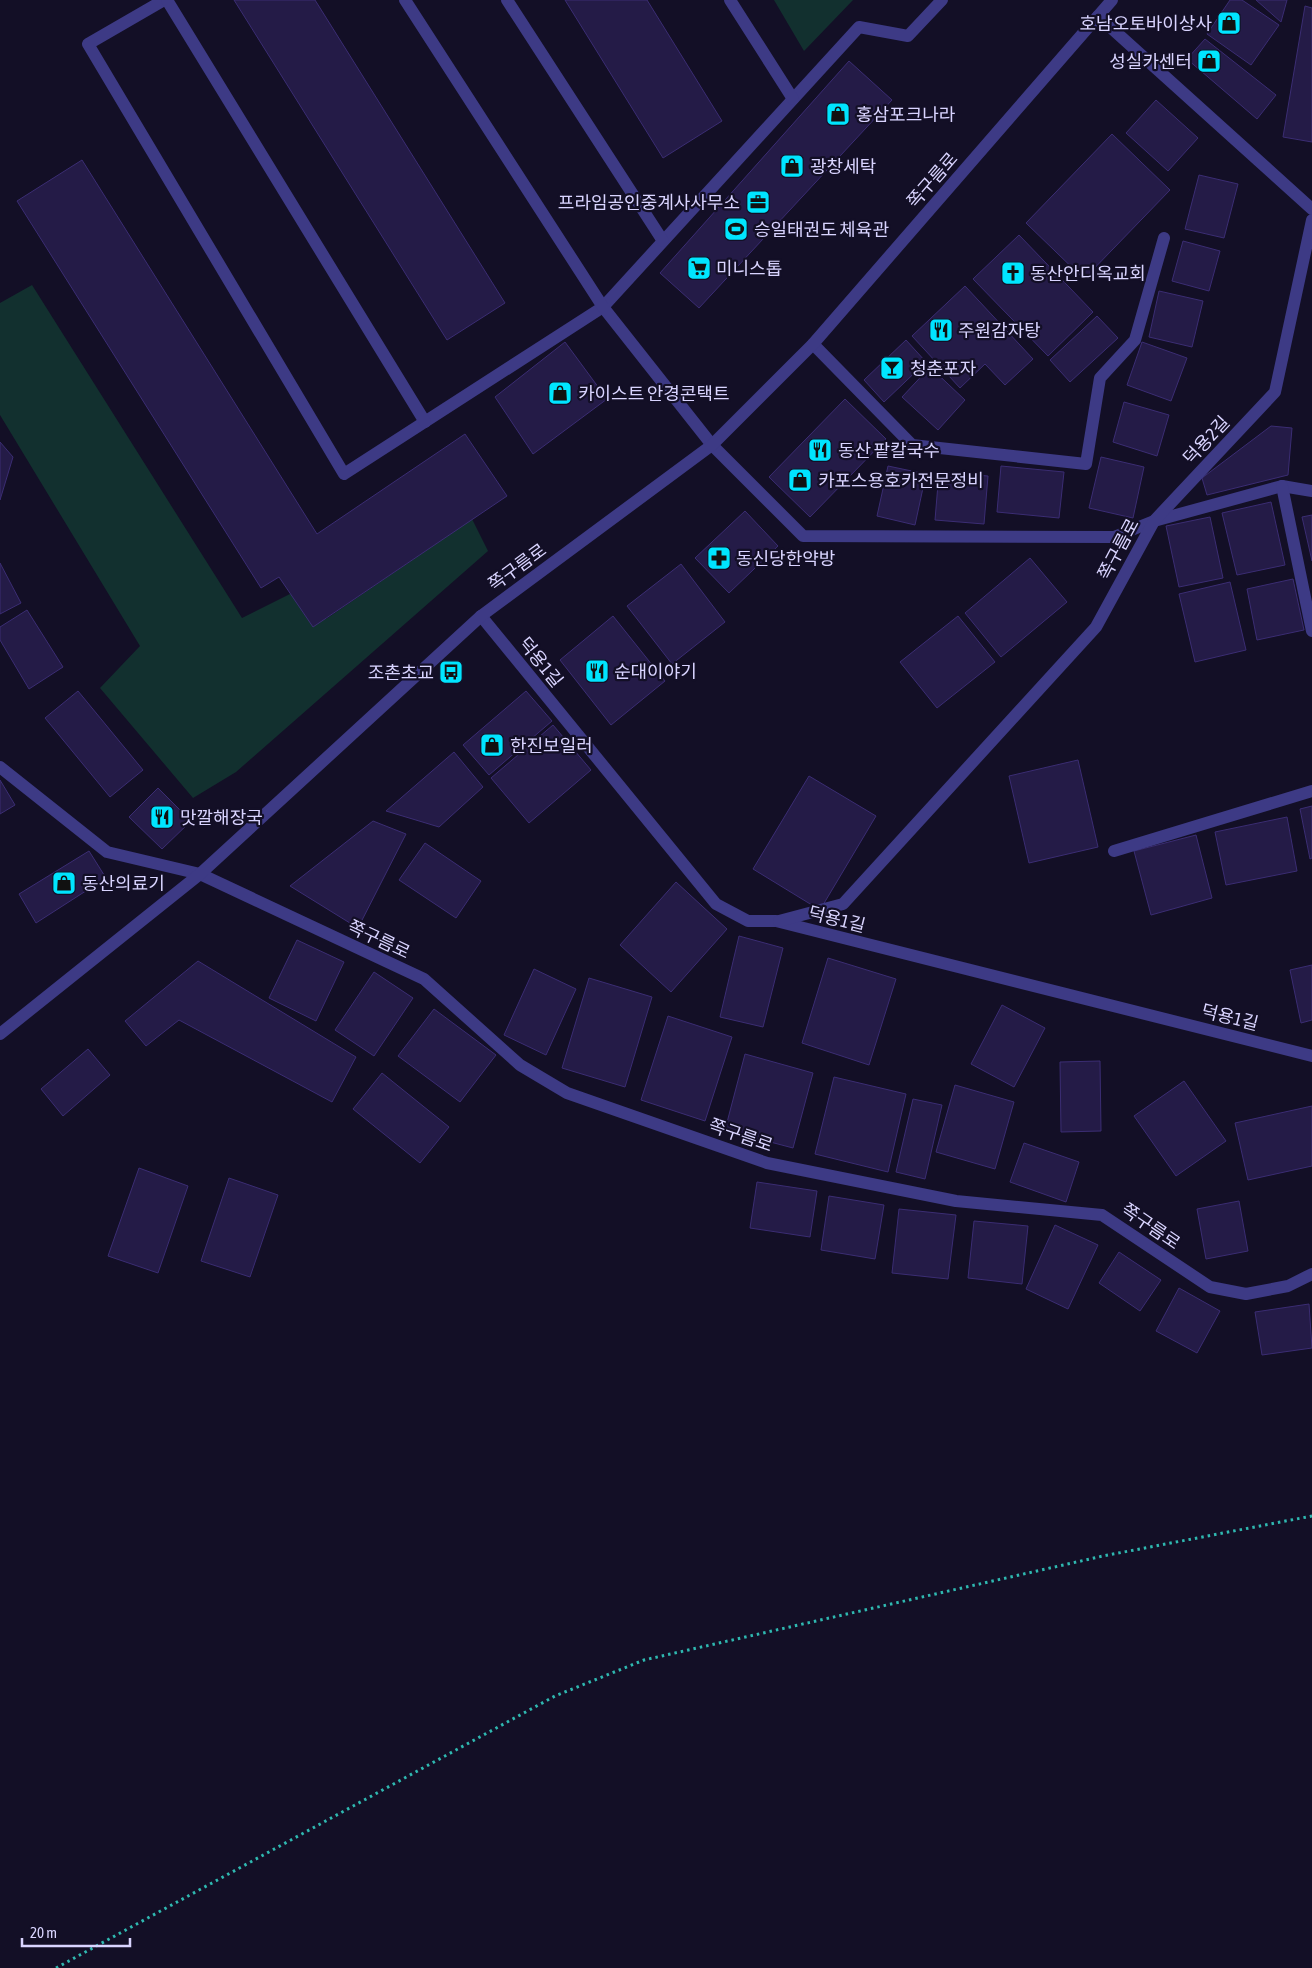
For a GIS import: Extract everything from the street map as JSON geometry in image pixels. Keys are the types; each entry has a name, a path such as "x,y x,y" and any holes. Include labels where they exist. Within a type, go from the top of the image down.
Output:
{"street":[{"path":"424,422 165,0 88,44 344,474 603,307 859,27 908,36 942,0"},
{"path":"405,0 603,307 712,445"},
{"path":"507,0 663,242"},
{"path":"730,0 794,99"},
{"name":"쪽구름로","path":"0,1034 200,874 481,616 712,445 813,344 1112,0"},
{"path":"1098,16 1312,209"},
{"name":"덕용2길","path":"1154,521 1276,392 1312,220"},
{"path":"813,344 912,445 1086,464 1100,378 1135,340 1164,238"},
{"name":"쪽구름로","path":"712,445 803,536 1114,537 1154,521"},
{"path":"1154,521 1282,486 1312,491"},
{"path":"1282,486 1312,631"},
{"name":"쪽구름로","path":"776,921 843,904 1096,627 1154,521"},
{"name":"덕용1길","path":"481,616 716,904 748,921 776,921 1312,1056"},
{"name":"쪽구름로","path":"0,767 107,852 200,874 424,979 520,1065 567,1093 767,1163 956,1201 1102,1214 1210,1287 1246,1294 1288,1286 1312,1274"},
{"path":"1114,851 1312,790"}],"path":[{"path":"56,1968 555,1696 644,1660 1103,1556 1312,1516"}],"green space":[{"path":"774,0 853,0 804,51"},
{"path":"32,285 242,618 306,586 326,619 472,519 488,551 236,772 193,798 100,688 140,646 0,415 0,303"}],"building":[{"path":"234,0 315,0 505,303 447,340"},
{"path":"565,0 647,0 722,121 663,158"},
{"path":"1230,0 1242,0 1279,25 1251,65 1207,34"},
{"path":"1256,0 1287,0 1281,22"},
{"path":"1305,6 1312,8 1312,142 1283,137"},
{"path":"1205,39 1276,95 1257,119 1187,59"},
{"path":"849,61 892,100 699,308 660,273"},
{"path":"1156,100 1198,138 1168,171 1126,133"},
{"path":"1112,134 1170,190 1084,279 1026,223"},
{"path":"82,160 317,534 465,434 507,496 313,627 279,577 261,588 17,201"},
{"path":"1199,175 1238,184 1224,238 1185,229"},
{"path":"1019,235 1093,312 1048,356 973,279"},
{"path":"1183,241 1220,251 1209,291 1172,281"},
{"path":"965,286 1033,359 1005,385 985,364 960,388 912,336"},
{"path":"1159,291 1203,301 1192,347 1149,337"},
{"path":"1097,316 1118,338 1070,382 1050,360"},
{"path":"906,340 926,362 884,402 864,380"},
{"path":"565,342 607,399 533,454 495,397"},
{"path":"1142,342 1187,358 1171,401 1127,385"},
{"path":"930,367 965,400 938,430 902,397"},
{"path":"845,399 886,439 810,517 769,477"},
{"path":"1124,402 1169,415 1157,456 1113,442"},
{"path":"1271,426 1292,428 1288,475 1207,495 1202,478"},
{"path":"0,442 13,457 0,500"},
{"path":"1101,457 1144,467 1133,518 1089,508"},
{"path":"888,466 926,474 915,525 877,516"},
{"path":"1001,466 1064,472 1059,518 997,512"},
{"path":"939,472 988,476 984,524 935,520"},
{"path":"1271,502 1285,565 1237,575 1222,513"},
{"path":"745,511 778,546 729,593 695,558"},
{"path":"1312,515 1312,561 1302,517"},
{"path":"1210,517 1223,578 1179,587 1166,526"},
{"path":"1030,558 1067,602 1001,657 965,613"},
{"path":"0,563 21,603 0,614"},
{"path":"681,564 725,622 672,664 627,606"},
{"path":"1293,579 1304,630 1257,640 1247,589"},
{"path":"1230,582 1246,650 1195,662 1179,594"},
{"path":"27,610 63,667 29,689 0,640 0,627"},
{"path":"613,616 665,681 611,725 560,660"},
{"path":"958,616 995,662 937,708 900,662"},
{"path":"78,691 143,770 110,797 45,718"},
{"path":"526,691 552,721 489,775 463,745"},
{"path":"553,725 591,770 529,823 491,778"},
{"path":"454,752 483,787 439,827 386,811"},
{"path":"1078,760 1098,847 1029,863 1009,776"},
{"path":"809,776 876,816 820,910 753,869"},
{"path":"0,780 15,805 0,814"},
{"path":"158,788 191,821 162,849 129,817"},
{"path":"1312,806 1312,858 1310,859 1300,809"},
{"path":"1287,817 1297,871 1226,885 1215,832"},
{"path":"373,821 406,834 358,928 290,886"},
{"path":"1196,835 1212,898 1151,915 1134,851"},
{"path":"425,843 481,881 456,918 399,880"},
{"path":"89,851 106,878 36,923 19,894"},
{"path":"676,882 727,929 671,992 620,945"},
{"path":"739,936 783,948 763,1027 720,1017"},
{"path":"297,940 344,962 316,1021 269,998"},
{"path":"828,958 896,979 869,1065 802,1043"},
{"path":"198,961 356,1057 332,1102 179,1020 146,1046 125,1021"},
{"path":"1312,965 1312,1020 1301,1023 1290,970"},
{"path":"534,969 576,989 546,1055 504,1035"},
{"path":"374,972 413,998 374,1056 335,1030"},
{"path":"589,978 652,997 625,1087 562,1068"},
{"path":"1002,1005 1045,1028 1014,1087 971,1064"},
{"path":"434,1009 496,1055 460,1102 398,1056"},
{"path":"668,1016 732,1037 705,1121 641,1100"},
{"path":"88,1049 110,1075 63,1116 41,1089"},
{"path":"745,1054 813,1073 793,1148 725,1130"},
{"path":"1100,1061 1101,1131 1061,1132 1060,1062"},
{"path":"382,1073 449,1127 420,1163 353,1109"},
{"path":"834,1077 906,1094 888,1172 815,1154"},
{"path":"1184,1081 1226,1141 1176,1176 1134,1116"},
{"path":"955,1085 1014,1102 995,1169 936,1152"},
{"path":"913,1099 942,1105 925,1179 896,1172"},
{"path":"1312,1106 1312,1166 1248,1180 1235,1123"},
{"path":"1024,1143 1079,1162 1066,1202 1010,1182"},
{"path":"139,1168 188,1186 158,1273 108,1256"},
{"path":"229,1178 278,1195 250,1277 201,1261"},
{"path":"757,1182 817,1191 810,1237 750,1228"},
{"path":"829,1196 884,1205 875,1259 821,1250"},
{"path":"1239,1201 1248,1251 1206,1259 1197,1209"},
{"path":"899,1209 956,1215 948,1279 892,1273"},
{"path":"974,1221 1028,1226 1022,1284 968,1278"},
{"path":"1055,1225 1098,1245 1068,1309 1026,1289"},
{"path":"1119,1252 1161,1280 1140,1311 1099,1283"},
{"path":"1179,1288 1220,1311 1197,1353 1156,1331"},
{"path":"1309,1304 1312,1348 1262,1355 1255,1312"}],"place":[{"name":"호남오토바이상사","path":"1229,23"},
{"name":"성실카센터","path":"1209,61"},
{"name":"홍삼포크나라","path":"838,114"},
{"name":"광창세탁","path":"792,166"},
{"name":"프라임공인중계사사무소","path":"758,202"},
{"name":"승일태권도 체육관","path":"736,229"},
{"name":"미니스톱","path":"699,268"},
{"name":"동산안디옥교회","path":"1013,273"},
{"name":"주원감자탕","path":"941,330"},
{"name":"청춘포자","path":"892,368"},
{"name":"카이스트 안경콘택트","path":"560,393"},
{"name":"동산 팥칼국수","path":"820,450"},
{"name":"카포스용호카전문정비","path":"800,480"},
{"name":"동신당한약방","path":"719,558"},
{"name":"순대이야기","path":"597,671"},
{"name":"조촌초교","path":"451,672"},
{"name":"한진보일러","path":"492,745"},
{"name":"맛깔해장국","path":"162,817"},
{"name":"동산의료기","path":"64,883"}]}
